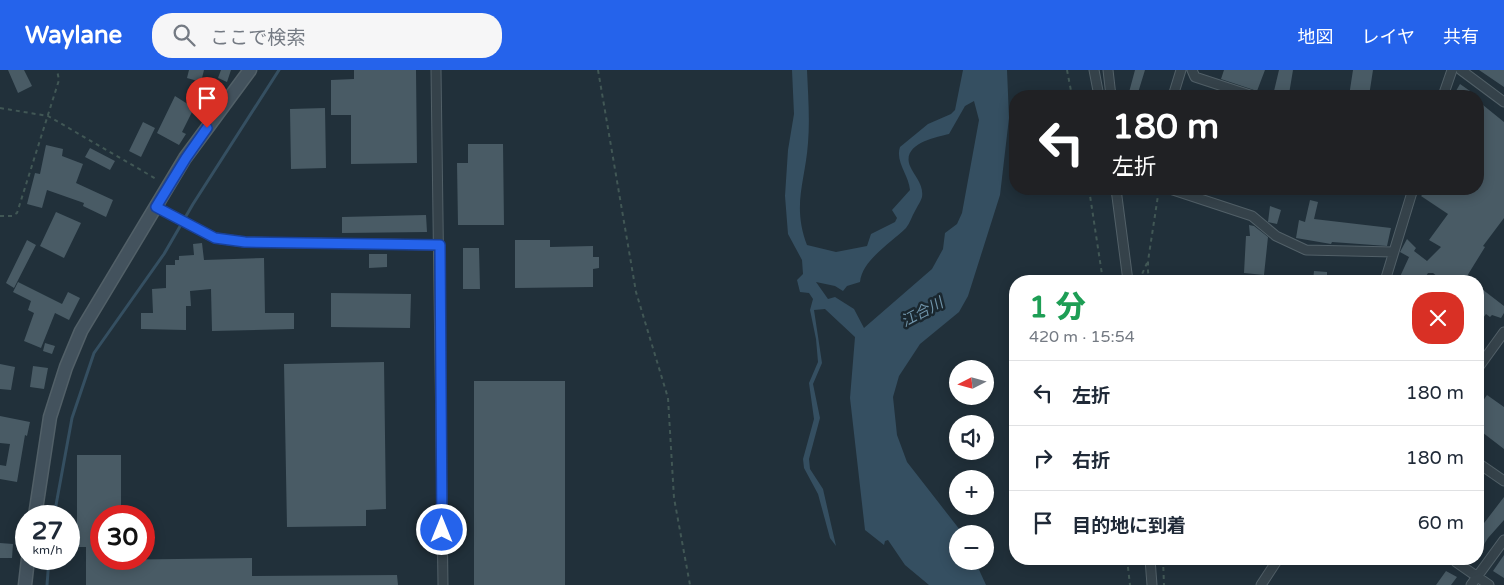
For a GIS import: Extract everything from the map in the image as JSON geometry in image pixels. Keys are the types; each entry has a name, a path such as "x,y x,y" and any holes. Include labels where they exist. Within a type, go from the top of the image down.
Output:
{"street":[{"path":"37,505 50,417 66,367 81,331 186,158 250,70"},
{"path":"436,70 440,245 443,585"},
{"path":"1094,70 1098,90"},
{"path":"1108,70 1110,90"},
{"path":"1175,90 1181,70"},
{"path":"1192,70 1195,76 1236,90"},
{"path":"1445,90 1452,70"},
{"path":"1461,70 1504,102"},
{"path":"1117,195 1127,275"},
{"path":"1188,195 1252,216 1276,236 1306,250 1394,252"},
{"path":"1387,275 1411,195"},
{"path":"156,207 215,238 245,242 440,245"},
{"path":"1484,360 1504,332"},
{"path":"1484,467 1504,482"},
{"path":"1471,585 1504,540"},
{"path":"1150,565 1152,585"},
{"path":"1261,585 1274,565"},
{"path":"1460,565 1489,585"},
{"path":"26,585 27,570"}],"path":[{"path":"0,216 12,216 17,213 59,80 57,70"},
{"path":"598,70 636,292 668,398 674,498 690,585"},
{"path":"1067,70 1071,90"},
{"path":"0,108 48,116 168,187"},
{"path":"1090,195 1101,275"},
{"path":"1149,275 1148,261 1158,195"},
{"path":"1142,275 1148,261"},
{"path":"1128,565 1130,585"},
{"path":"1163,565 1164,585"}],"water":[{"name":"江合川","path":"792,70 807,70 809,134 801,194 800,218 807,245 836,252 867,246 871,234 895,222 897,218 892,210 910,190 899,158 900,147 928,124 951,114 955,110 963,70 1007,70 1009,118 1000,195 968,296 959,312 920,344 899,376 893,397 897,435 907,462 956,525 949,525 949,570 979,570 986,585 929,585 905,565 888,540 885,541 884,545 865,530 850,398 855,337 825,309 814,310 822,363 813,384 820,418 809,459 810,469 823,489 836,546 830,538 818,494 804,468 803,459 814,419 809,383 818,362 816,339 810,310 813,299 809,293 800,292 797,280 803,274 802,260 788,234 785,196 788,150 794,114","holes":["974,101 979,120 962,213 957,224 945,233 943,249 932,269 864,328 854,309 835,297 828,299 816,282 835,286 843,291 847,286 860,282 862,274 871,259 909,224 921,199 922,188 910,166 910,152 921,143 949,134 965,106"]}],"building":[{"path":"8,70 24,70 32,86 18,93"},
{"path":"189,70 204,70 201,82 187,78"},
{"path":"221,70 231,70 227,82 218,78"},
{"path":"354,70 416,70 417,163 351,164 351,115 331,115 331,80 354,79"},
{"path":"1135,70 1145,70 1139,90 1130,90"},
{"path":"1224,70 1265,70 1257,90 1221,79"},
{"path":"1279,70 1293,70 1290,90 1274,90"},
{"path":"1353,70 1373,70 1370,90 1350,90"},
{"path":"1479,70 1504,70 1504,87"},
{"path":"1460,84 1469,90 1456,90"},
{"path":"175,96 194,108 182,132 186,134 179,145 157,133"},
{"path":"1484,106 1504,122 1504,218 1483,246 1485,247 1468,275 1436,275 1428,273 1427,275 1401,275 1410,255 1409,257 1400,252 1407,239 1416,248 1414,251 1427,261 1441,247 1429,240 1448,214 1421,196 1484,195"},
{"path":"325,108 326,168 291,169 290,109"},
{"path":"143,122 155,128 141,157 129,151"},
{"path":"468,144 503,144 504,225 458,225 457,163 468,163"},
{"path":"46,145 63,149 62,156 83,164 76,183 113,200 106,217 83,206 84,203 47,190 42,208 27,204 35,173 40,174"},
{"path":"90,148 115,161 110,170 85,157"},
{"path":"1310,200 1318,202 1314,219 1391,228 1387,246 1332,242 1331,244 1296,238 1299,220 1305,222"},
{"path":"1270,206 1281,210 1277,224 1268,222"},
{"path":"56,212 81,223 64,258 40,246"},
{"path":"426,215 427,232 342,233 342,217"},
{"path":"1249,225 1254,226 1268,237 1264,275 1244,273 1246,236 1250,236"},
{"path":"27,240 36,245 14,288 6,283"},
{"path":"515,240 550,240 550,247 593,246 593,257 599,257 599,268 593,269 593,287 515,288"},
{"path":"202,243 204,260 264,258 265,313 294,313 294,329 212,331 211,289 190,291 191,306 186,306 186,330 141,329 141,313 153,313 152,289 166,288 166,265 175,265 175,260 179,260 179,256 194,255 193,244"},
{"path":"463,248 479,248 480,289 463,289"},
{"path":"369,254 387,254 387,267 369,268"},
{"path":"1314,271 1327,272 1327,275 1314,275"},
{"path":"18,282 62,304 68,292 80,298 69,320 55,313 41,348 24,341 34,313 28,310 31,301 13,292"},
{"path":"1484,291 1504,306 1504,313 1501,318 1492,315 1490,317 1486,314 1484,317"},
{"path":"331,293 411,294 410,328 331,327"},
{"path":"45,343 55,346 52,354 43,351"},
{"path":"384,362 386,509 366,510 366,526 287,527 284,364"},
{"path":"0,364 15,367 11,390 0,389"},
{"path":"33,366 48,368 44,389 30,387"},
{"path":"474,381 565,381 565,585 474,585"},
{"path":"1487,395 1504,407 1504,449 1484,434 1484,399"},
{"path":"0,416 30,422 27,436 25,435 17,482 0,479 0,465 6,466 10,444 0,443"},
{"path":"77,455 121,455 121,505 90,505 90,570 155,570 155,559 252,558 252,576 397,575 398,585 86,585 86,547 80,547 80,505 77,505"},
{"path":"1504,497 1504,520 1484,544 1484,523"},
{"path":"0,543 13,544 12,558 0,558"},
{"path":"1504,555 1504,578 1493,571"},
{"path":"1446,571 1457,577 1451,585 1436,585"}],"waterway":[{"path":"56,505 72,418 94,353 164,254 193,204 279,70"},
{"path":"47,585 48,570"}],"route":[{"path":"207,128 156,207 174,218 215,238 245,242 440,245 442,530"}]}
